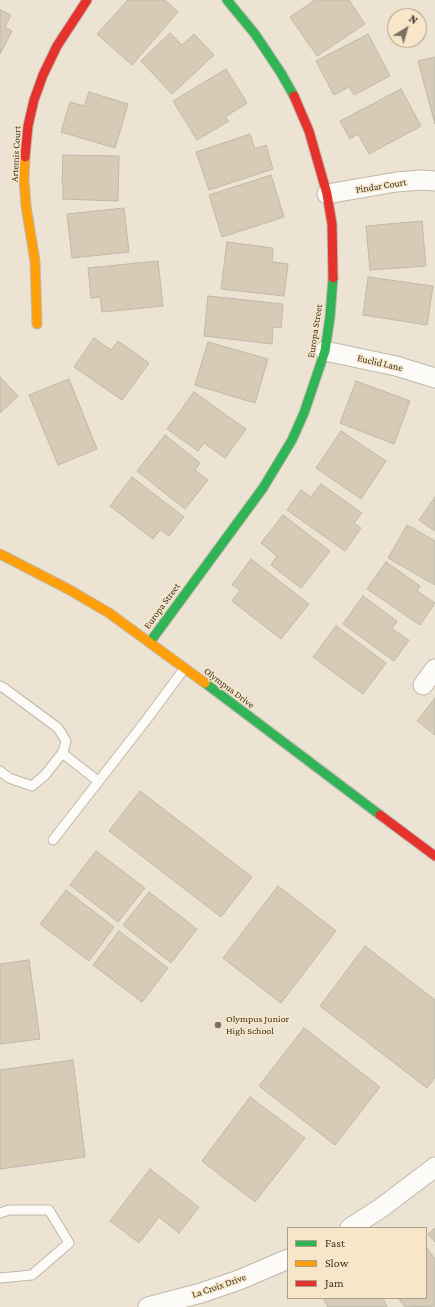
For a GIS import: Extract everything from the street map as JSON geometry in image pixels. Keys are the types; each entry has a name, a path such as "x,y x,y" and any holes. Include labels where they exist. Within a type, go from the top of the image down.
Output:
{"street":[{"name":"Artemis Court","path":"37,324 35,261 26,206 24,179 28,126 34,100 43,75 57,46 76,14 87,0"},
{"name":"Europa Street","path":"150,642 263,488 292,440 304,413 325,351 330,317 333,282 332,224 327,194 308,131 296,100 281,73 255,34 227,0"},
{"name":"Pindar Court","path":"327,194 396,182 422,180 435,181"},
{"name":"Euclid Lane","path":"325,351 396,366 435,378"},
{"name":"Olympus Drive","path":"0,554 75,593 109,613 150,642 435,856"},
{"path":"423,685 435,669"},
{"path":"352,1227 381,1208 435,1167"},
{"name":"La Croix Drive","path":"148,1307 201,1293 239,1280 287,1259"}],"lane":[{"path":"53,840 184,669"},
{"path":"0,686 58,728 66,741 62,753 45,775 32,786 9,778 0,772"},
{"path":"62,753 98,781"},
{"path":"0,1213 9,1210 49,1210 69,1243 32,1275 0,1278"}],"building":[{"path":"128,0 165,0 178,12 132,65 97,34"},
{"path":"315,0 349,0 365,24 317,56 290,17"},
{"path":"0,10 11,15 5,27 12,31 0,54"},
{"path":"170,33 182,45 194,34 214,55 172,94 141,61"},
{"path":"368,34 390,76 354,95 349,87 334,95 316,61"},
{"path":"435,57 435,124 418,61"},
{"path":"226,69 247,103 225,117 229,121 197,140 173,101"},
{"path":"401,89 421,126 369,154 358,134 350,139 340,121"},
{"path":"89,92 128,104 115,148 61,132 70,102 84,106"},
{"path":"250,134 255,149 266,145 273,169 209,190 196,152"},
{"path":"63,155 119,156 118,201 63,199"},
{"path":"271,175 284,217 222,237 209,195"},
{"path":"124,208 129,252 72,258 67,214"},
{"path":"422,221 426,266 370,270 366,226"},
{"path":"227,242 273,248 272,262 288,264 284,296 221,289"},
{"path":"158,261 163,306 102,312 100,297 91,298 88,268"},
{"path":"368,277 433,286 427,325 363,315"},
{"path":"208,296 283,304 281,328 273,327 272,344 204,336"},
{"path":"94,338 111,350 118,341 149,363 122,400 74,367"},
{"path":"208,342 268,359 255,403 195,385"},
{"path":"0,377 18,396 0,413"},
{"path":"69,379 97,449 58,465 29,395"},
{"path":"356,381 410,401 394,444 340,423"},
{"path":"194,392 246,429 225,458 204,443 198,451 167,429"},
{"path":"341,431 386,461 361,499 316,468"},
{"path":"165,435 200,463 195,470 208,480 185,509 137,471"},
{"path":"132,477 184,517 169,536 160,530 153,539 110,506"},
{"path":"321,484 362,513 354,523 361,528 345,551 287,510 301,490 311,497"},
{"path":"435,497 435,531 419,520"},
{"path":"283,515 330,551 301,588 271,565 277,556 261,543"},
{"path":"407,525 435,541 435,585 388,558"},
{"path":"251,559 309,604 281,639 232,601 240,590 232,585"},
{"path":"386,562 420,586 417,591 435,603 420,625 367,589"},
{"path":"363,596 397,621 392,629 409,640 394,661 343,624"},
{"path":"336,626 386,663 363,694 313,657"},
{"path":"435,698 435,735 417,721"},
{"path":"140,791 252,877 221,917 109,831"},
{"path":"96,851 145,888 118,922 70,885"},
{"path":"278,886 336,931 281,1003 223,958"},
{"path":"66,890 114,927 89,961 40,924"},
{"path":"149,892 197,929 171,963 123,925"},
{"path":"119,931 168,968 142,1002 93,965"},
{"path":"365,946 435,1000 435,1077 427,1088 320,1006"},
{"path":"29,960 40,1039 0,1044 0,964"},
{"path":"304,1028 380,1087 335,1145 259,1086"},
{"path":"73,1060 85,1157 0,1169 0,1070"},
{"path":"250,1097 305,1138 255,1202 202,1161"},
{"path":"150,1169 199,1207 179,1233 159,1217 139,1243 110,1221"},
{"path":"435,1228 435,1242 428,1234"},
{"path":"427,1248 435,1259 435,1306 405,1307 399,1299 427,1299"},
{"path":"383,1299 387,1307 328,1307 324,1300"}],"traffic: fast":[{"path":"227,0 255,34 281,73 294,96"},
{"path":"150,642 263,488 292,440 304,413 325,351 330,317 333,278"},
{"path":"205,683 380,815"}],"traffic: slow":[{"path":"25,157 24,179 26,206 35,261 37,324"},
{"path":"0,554 68,589 109,613 205,683"}],"traffic: jam":[{"path":"25,157 28,126 34,100 43,75 57,46 87,0"},
{"path":"294,96 309,131 327,194 332,224 333,278"},
{"path":"380,815 435,856"}],"place":[{"name":"Olympus Junior High School","path":"218,1025"}]}
